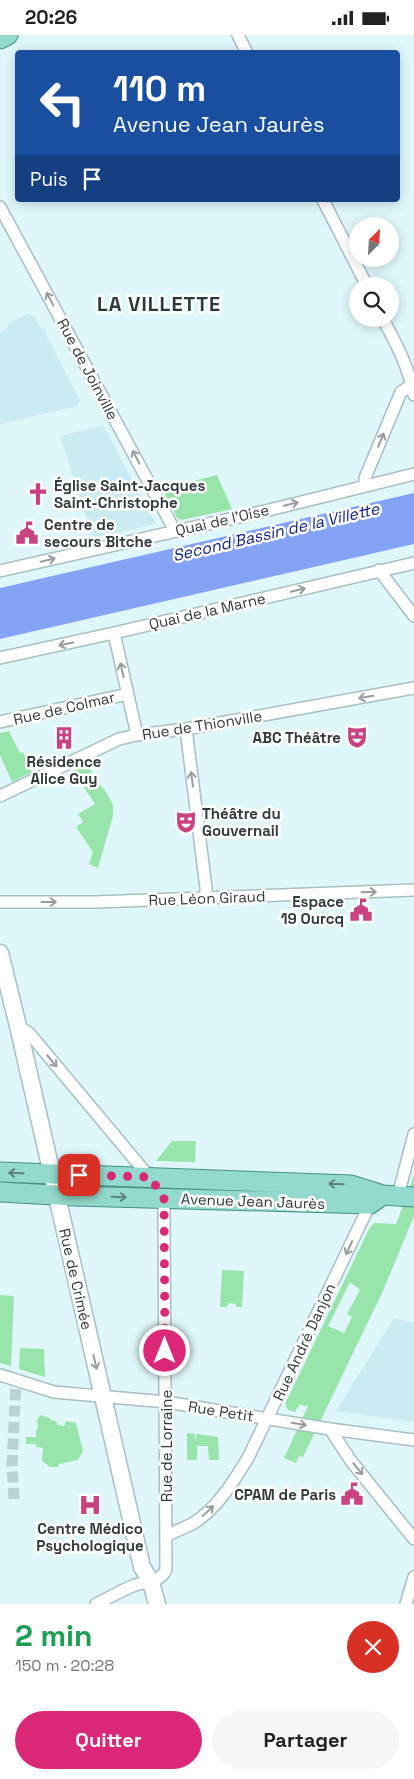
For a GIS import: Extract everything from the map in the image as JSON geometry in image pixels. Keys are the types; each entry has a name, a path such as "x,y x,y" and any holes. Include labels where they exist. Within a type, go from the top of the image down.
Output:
{"main road":[{"path":"0,39 8,35"},
{"name":"Avenue Jean Jaurès","path":"0,1172 351,1185 391,1198"},
{"name":"Avenue Jean Jaurès","path":"0,1192 164,1198 391,1198"}],"street":[{"path":"238,35 246,50"},
{"path":"324,202 362,277"},
{"name":"Rue de Joinville","path":"0,207 175,531"},
{"path":"365,486 365,478 401,392 413,389 400,351 387,327"},
{"name":"Quai de l'Oise","path":"0,571 414,474"},
{"name":"Quai de la Marne","path":"0,658 414,563"},
{"path":"379,570 414,616"},
{"path":"114,633 137,735"},
{"name":"Rue de Thionville","path":"0,796 119,739 186,729 414,688"},
{"name":"Rue de Colmar","path":"0,723 128,694"},
{"path":"186,729 206,897"},
{"name":"Rue Léon Giraud","path":"0,901 96,902 414,890"},
{"name":"Rue de Crimée","path":"0,953 142,1567 151,1582 157,1604"},
{"path":"18,1026 28,1033 150,1177 164,1198"},
{"name":"Rue André Danjon","path":"166,1536 191,1525 205,1514 217,1502 248,1458 391,1198 414,1134"},
{"name":"Rue de Lorraine","path":"151,1582 164,1575 166,1570 164,1198"},
{"name":"Rue Petit","path":"0,1375 54,1392 166,1402 330,1429 414,1440"},
{"path":"330,1429 351,1461 414,1539"},
{"path":"406,1604 414,1577"},
{"path":"96,1604 136,1585 151,1582"}],"shaded area":[{"path":"28,314 34,316 41,328 47,330 46,335 80,400 78,406 0,424 0,333 8,328 8,323"},
{"path":"103,425 156,524 93,538 60,436"},
{"path":"394,1318 414,1323 414,1422 336,1411"}],"green space":[{"path":"217,475 232,509 182,520 177,518 162,489"},
{"path":"9,731 20,753 23,752 32,772 12,782 0,755 0,733"},
{"path":"88,764 94,778 106,792 113,805 113,816 98,868 89,864 93,852 76,827 83,822 78,814 95,804 73,771"},
{"path":"172,1141 196,1141 195,1162 156,1161"},
{"path":"414,1175 414,1216 383,1291 303,1457 299,1456 296,1463 284,1458 308,1406 299,1405 295,1412 288,1409 286,1402 370,1227 375,1223 396,1224","holes":["350,1282 360,1290 347,1314 352,1317 344,1333 328,1326"]},
{"path":"222,1270 244,1271 242,1307 236,1307 236,1304 228,1303 227,1307 220,1307"},
{"path":"0,1295 14,1296 11,1366 0,1363"},
{"path":"20,1348 44,1349 45,1377 19,1369"},
{"path":"41,1415 56,1421 58,1425 64,1426 66,1421 76,1423 83,1451 78,1460 59,1464 58,1467 50,1467 42,1461 43,1448 36,1447 36,1444 26,1444 26,1437 36,1437 36,1430 38,1429 37,1419"},
{"path":"187,1433 195,1434 194,1438 196,1439 197,1434 218,1437 219,1460 209,1460 208,1446 197,1446 197,1460 187,1460"}],"water":[{"name":"Second Bassin de la Villette","path":"414,493 414,544 0,639 0,588"}],"tunnel":[{"path":"14,1499 12,1466 16,1380"}],"place":[{"name":"Église Saint-Jacques Saint-Christophe","path":"38,494"},
{"name":"Centre de secours Bitche","path":"27,533"},
{"name":"ABC Théâtre","path":"357,737"},
{"name":"Résidence Alice Guy","path":"64,738"},
{"name":"Théâtre du Gouvernail","path":"186,822"},
{"name":"Espace 19 Ourcq","path":"361,910"},
{"name":"CPAM de Paris","path":"352,1494"},
{"name":"Centre Médico Psychologique","path":"90,1505"}],"district":[{"name":"LA VILLETTE","path":"159,304"}],"route":[{"path":"79,1175 150,1177 164,1198 165,1351"}]}
